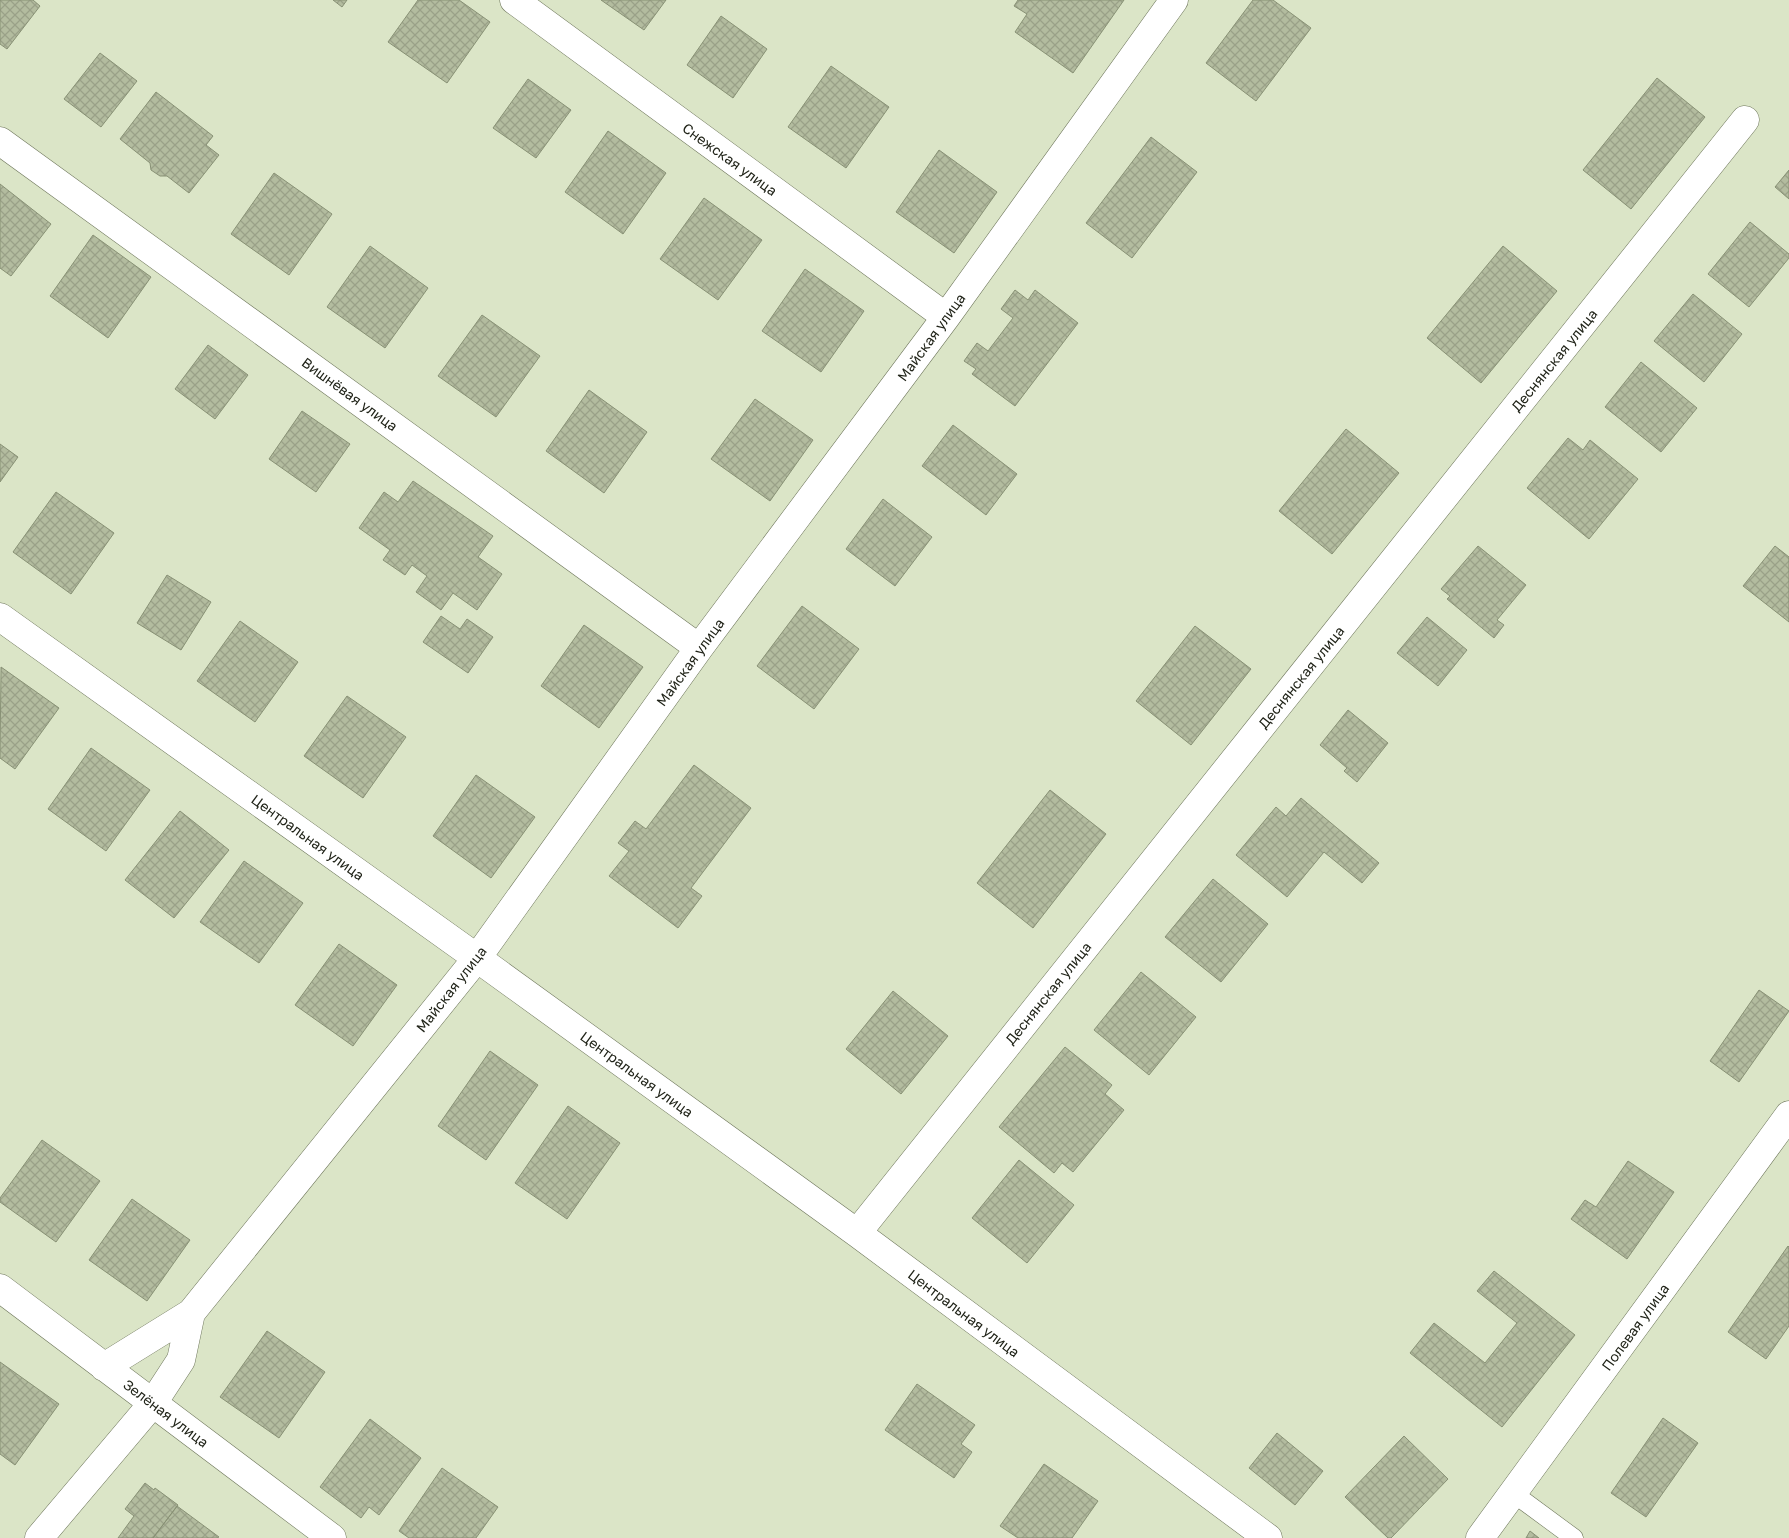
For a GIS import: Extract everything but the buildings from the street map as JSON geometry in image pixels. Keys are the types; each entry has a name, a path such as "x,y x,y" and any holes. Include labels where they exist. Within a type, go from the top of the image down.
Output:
{"street":[{"name":"Снежская улица","path":"514,0 946,317"},
{"name":"Майская улица","path":"191,1313 477,958 700,648 946,317 1174,0"},
{"name":"Деснянская улица","path":"857,1233 1745,120"},
{"name":"Вишнёвая улица","path":"0,141 700,648"},
{"name":"Центральная улица","path":"0,617 477,958 857,1233 1268,1538"},
{"name":"Полевая улица","path":"1480,1538 1789,1116"},
{"name":"Зелёная улица","path":"0,1288 332,1538"},
{"path":"104,1367 191,1313"},
{"path":"40,1538 152,1403 181,1360 191,1313"}],"lane":[{"path":"1513,1493 1574,1538"}]}
